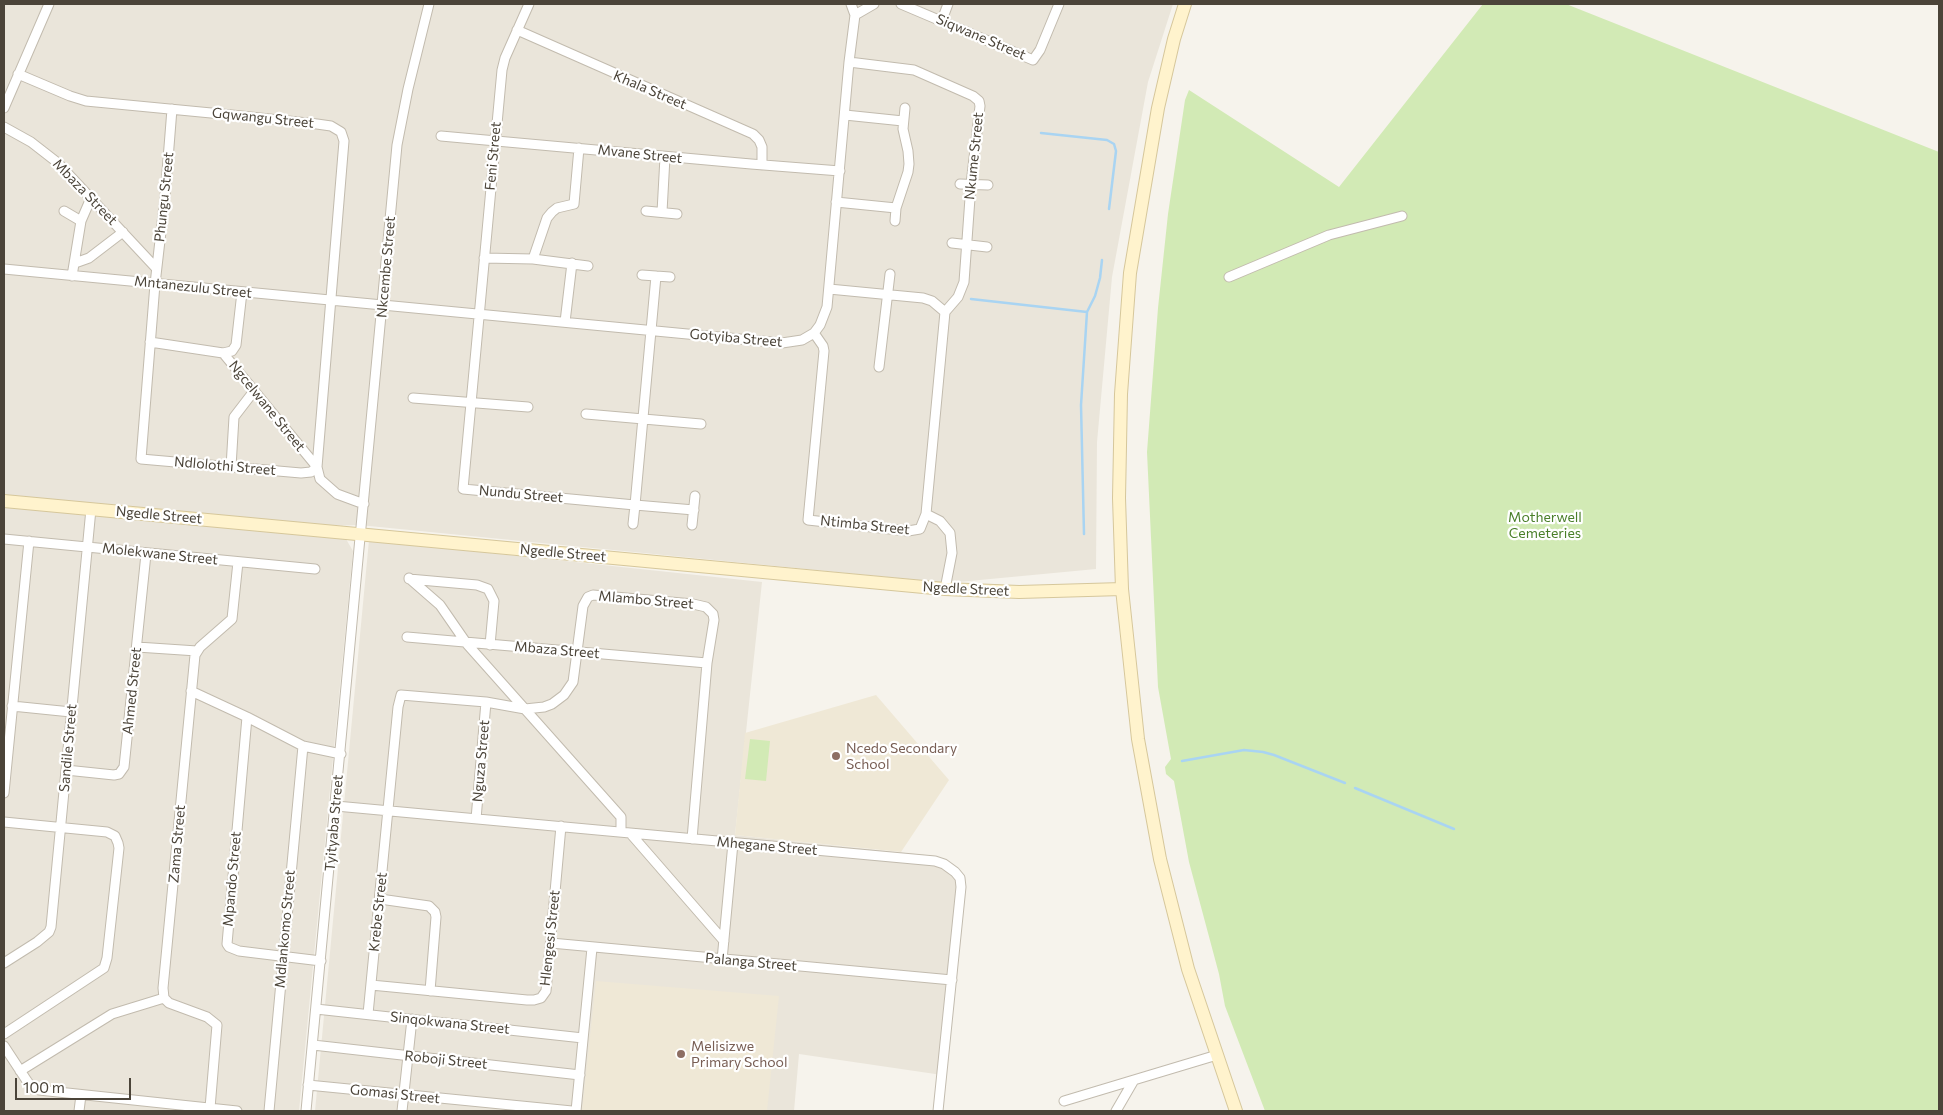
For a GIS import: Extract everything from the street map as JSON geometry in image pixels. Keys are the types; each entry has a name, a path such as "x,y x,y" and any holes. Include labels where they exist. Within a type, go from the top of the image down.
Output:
{"main road":[{"path":"1185,4 1174,39 1158,108 1130,273 1121,402 1119,498 1122,589 1138,739 1151,816 1178,932 1199,1005 1236,1111"},
{"name":"Ngedle Street","path":"4,501 945,589 1019,592 1122,589"}],"street":[{"path":"4,108 49,4"},
{"name":"Nkcembe Street","path":"360,534 397,145 408,88 429,4"},
{"name":"Feni Street","path":"478,314 502,70 505,58 529,4"},
{"path":"814,333 825,317 829,289 849,62 855,16 851,4"},
{"path":"855,16 874,4"},
{"name":"Siqwane Street","path":"902,4 1033,60 1040,50 1059,4"},
{"path":"942,20 948,4"},
{"name":"Khala Street","path":"517,30 753,134 759,140 762,147 762,165"},
{"name":"Nkume Street","path":"849,62 914,70 967,93 977,99 980,106 962,288 958,297 945,312"},
{"name":"Gqwangu Street","path":"18,74 79,99 331,126 341,132 344,141 330,301"},
{"path":"895,221 896,208 908,172 908,150 904,136 903,121 905,108"},
{"name":"Phungu Street","path":"154,284 165,197 172,109"},
{"path":"845,114 903,121"},
{"name":"Mbaza Street","path":"4,127 46,152 156,268"},
{"name":"Mvane Street","path":"441,136 665,157 840,170"},
{"path":"533,259 552,212 557,208 574,204 580,148"},
{"path":"662,212 665,157"},
{"path":"960,184 988,185"},
{"path":"72,276 82,221 91,198"},
{"path":"836,202 896,208"},
{"path":"64,211 82,221"},
{"path":"646,211 677,214"},
{"path":"1229,277 1329,235 1402,216"},
{"path":"75,263 89,258 123,232"},
{"path":"952,243 987,247"},
{"path":"484,258 533,259 588,266"},
{"path":"565,322 572,263"},
{"name":"Mntanezulu Street","path":"4,270 383,306"},
{"path":"879,368 890,274"},
{"path":"642,275 670,277"},
{"path":"633,524 656,276"},
{"name":"Ndlolothi Street","path":"154,284 141,459 301,473 311,472 317,467"},
{"path":"829,289 928,299 945,312"},
{"path":"223,353 232,351 236,345 242,292"},
{"path":"317,467 330,301"},
{"name":"Gotyiba Street","path":"383,306 782,343 802,340 814,333"},
{"name":"Ntimba Street","path":"814,333 823,346 824,351 808,520 916,530 923,525 926,514 945,312"},
{"name":"Nundu Street","path":"478,314 463,489 694,510"},
{"name":"Ngcelwane Street","path":"150,342 223,353 317,467 320,479 344,498 364,504"},
{"path":"231,467 234,417 254,391"},
{"path":"413,398 528,407"},
{"path":"586,414 701,424"},
{"path":"692,525 696,496"},
{"name":"Sandile Street","path":"4,963 49,932 52,920 90,509"},
{"path":"926,514 940,522 950,533 952,553 945,589"},
{"name":"Tyityaba Street","path":"306,1111 341,754 360,534"},
{"name":"Molekwane Street","path":"4,539 316,569"},
{"path":"4,793 5,761 29,541"},
{"name":"Ahmed Street","path":"66,770 118,774 124,768 146,554"},
{"path":"137,647 197,651 232,619 238,562"},
{"path":"490,644 494,600 488,589 478,585 409,578 440,605 467,644 621,817 625,832 724,941"},
{"name":"Mlambo Street","path":"389,810 398,707 401,695 486,702 525,709 552,704 571,688 575,676 583,606 585,600 593,594 694,604 706,607 713,614 714,620 707,663 692,839"},
{"name":"Mbaza Street","path":"407,638 707,663"},
{"name":"Zama Street","path":"164,998 164,978 191,692 197,651"},
{"path":"191,692 247,717 303,746 341,754"},
{"name":"Nguza Street","path":"476,819 486,702"},
{"path":"12,706 71,712"},
{"name":"Mpando Street","path":"247,717 227,944 239,951 321,961"},
{"name":"Mdlankomo Street","path":"269,1111 282,955 303,746"},
{"name":"Mhegane Street","path":"336,806 935,862 950,868 960,878 961,887 938,1111"},
{"name":"Krebe Street","path":"368,1014 389,810"},
{"path":"4,822 106,832 114,836 118,842 107,961 104,968 4,1034"},
{"name":"Hlengesi Street","path":"371,985 527,1000 538,999 544,995 551,943 561,826"},
{"path":"722,960 733,843"},
{"path":"380,899 429,906 435,912 436,924 430,991"},
{"name":"Palanga Street","path":"551,943 952,980"},
{"path":"576,1111 592,948"},
{"path":"20,1071 112,1014 164,998 172,1005 212,1019 217,1025 210,1108"},
{"name":"Sinqokwana Street","path":"316,1009 583,1038"},
{"path":"402,1111 412,1019"},
{"path":"4,1046 20,1071 34,1088 80,1095 230,1111"},
{"name":"Roboji Street","path":"312,1046 580,1075"},
{"path":"1064,1101 1217,1055"},
{"path":"1116,1111 1134,1080"},
{"name":"Gomasi Street","path":"308,1085 572,1111"},
{"path":"79,1111 80,1095"}],"shaded area":[{"path":"4,4 1173,4 1148,82 1112,277 1097,442 1096,569 948,583 359,525 326,526 4,496"},
{"path":"4,507 346,539 353,551 299,1111 4,1111"},
{"path":"369,540 762,582 735,835 935,856 935,861 960,878 942,1075 799,1054 794,1111 315,1111"},
{"name":"Ncedo Secondary School","path":"876,695 949,780 901,852 735,835 745,733"},
{"name":"Melisizwe Primary School","path":"596,981 779,996 767,1111 582,1111"}],"green space":[{"name":"Motherwell Cemeteries","path":"1483,4 1566,4 1939,152 1939,1111 1265,1111 1225,1006 1219,974 1189,862 1174,781 1166,774 1165,767 1171,759 1158,687 1147,452 1158,308 1168,214 1185,100 1189,90 1339,187"},
{"path":"750,739 770,741 766,781 745,779"}],"waterway":[{"path":"1041,133 1107,140 1114,144 1116,151 1109,209"},
{"path":"1087,312 1095,296 1102,260"},
{"path":"971,299 1087,312 1081,405 1084,534"},
{"path":"1182,761 1244,750 1263,752 1345,783"},
{"path":"1355,788 1454,829"}],"place":[{"name":"Ncedo Secondary School","path":"836,756"},
{"name":"Melisizwe Primary School","path":"681,1054"}]}
